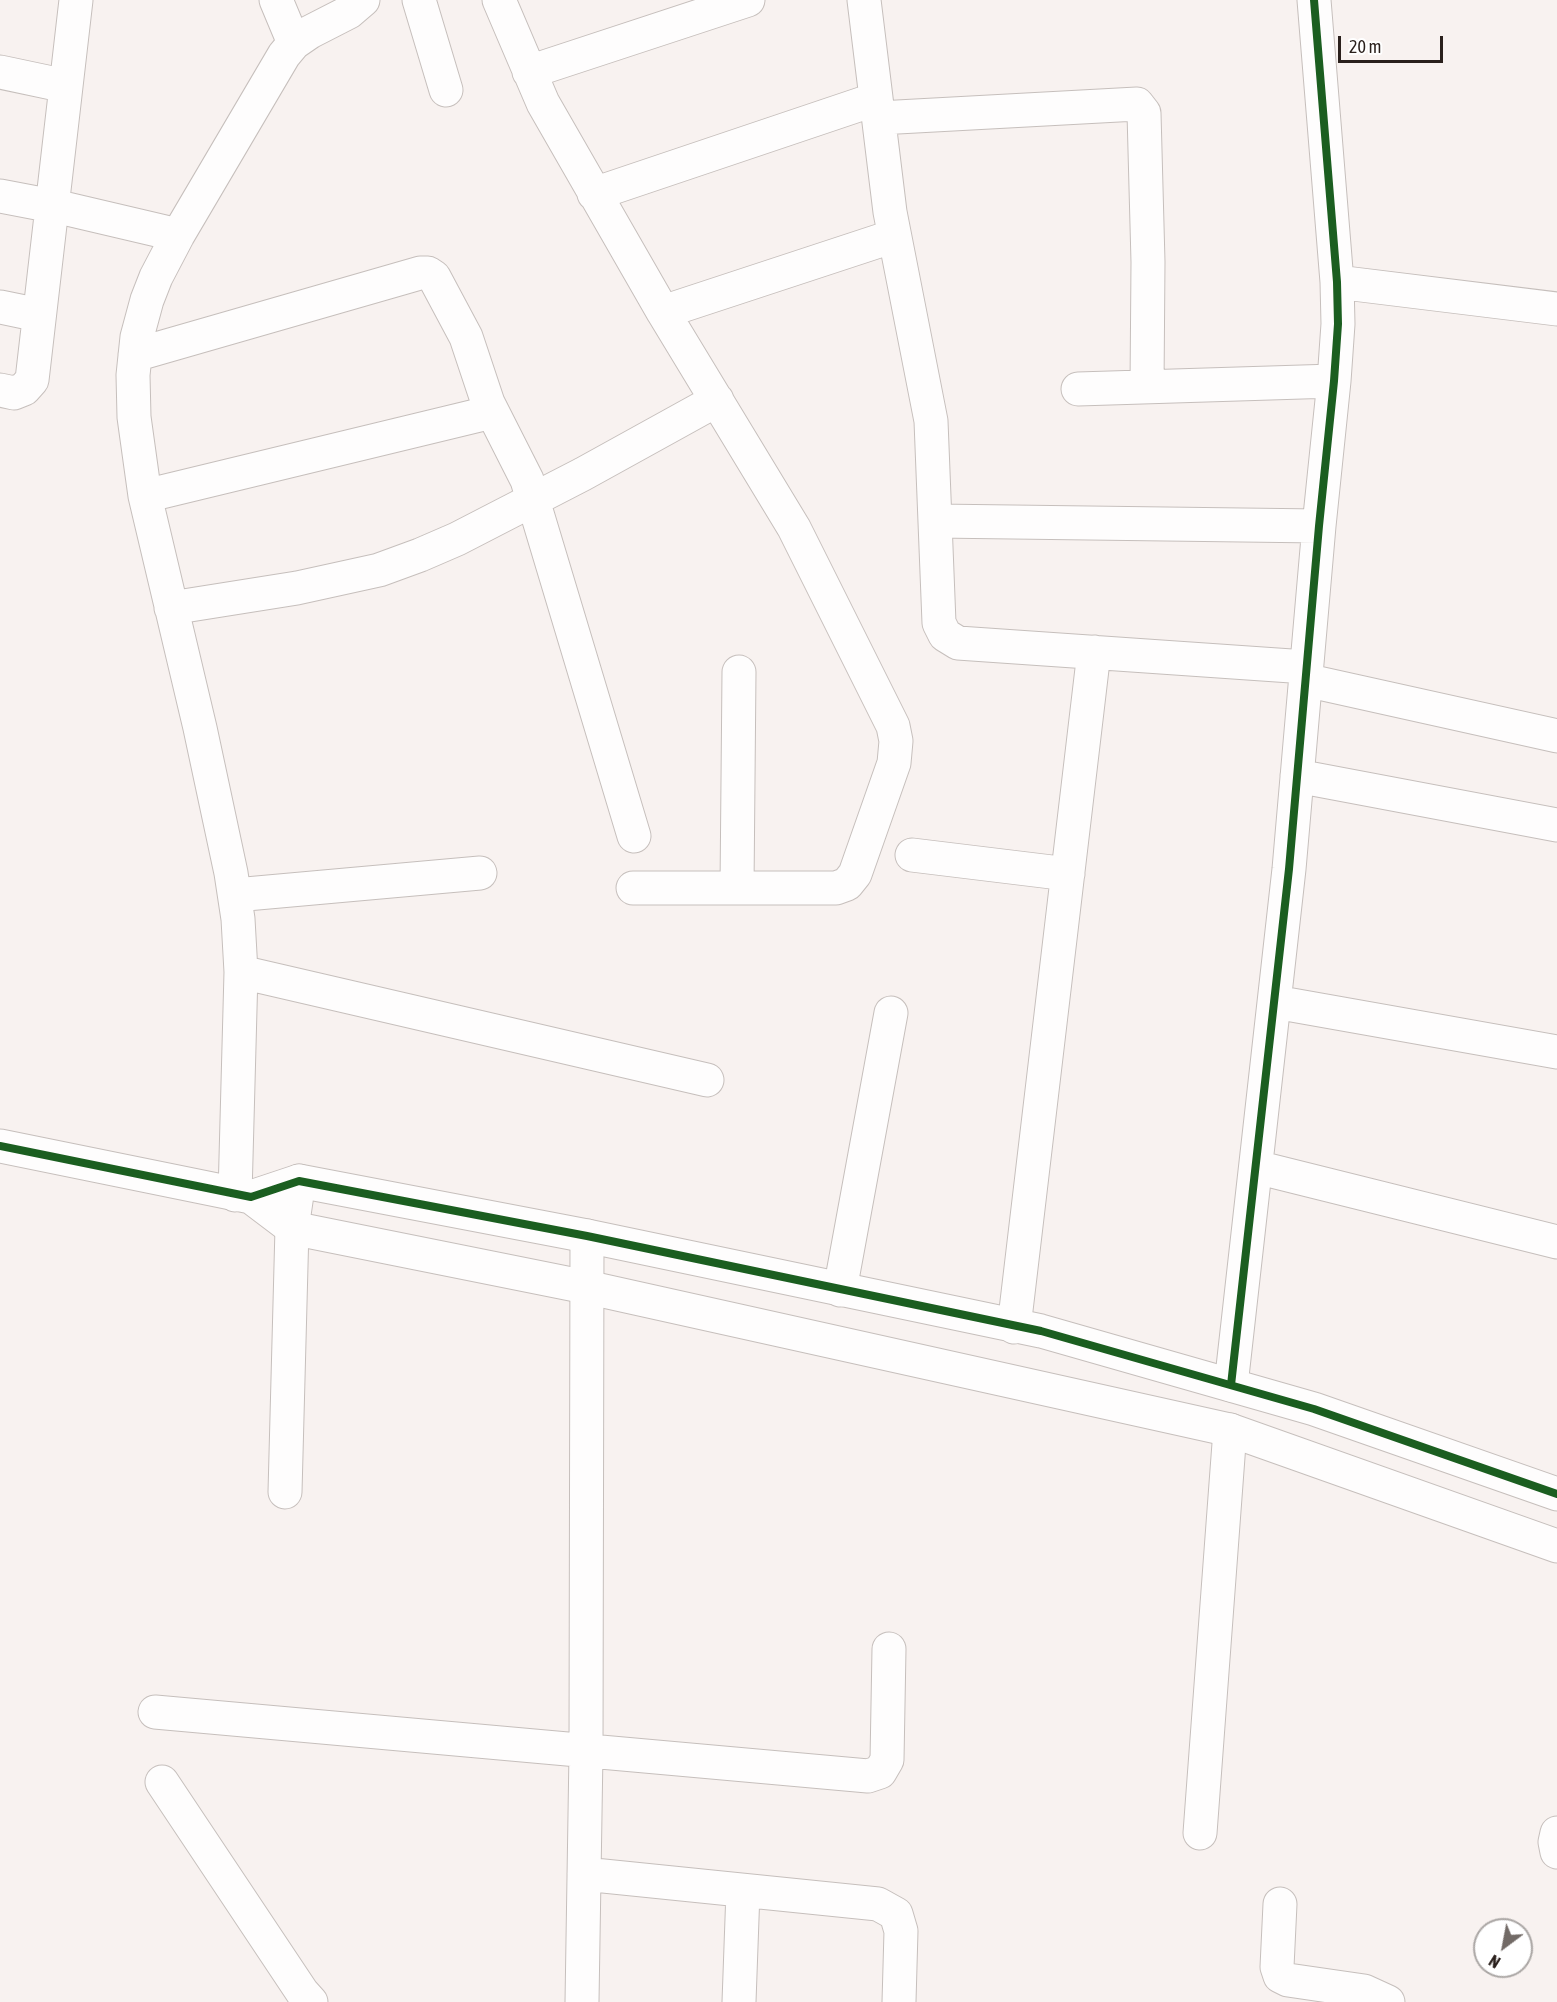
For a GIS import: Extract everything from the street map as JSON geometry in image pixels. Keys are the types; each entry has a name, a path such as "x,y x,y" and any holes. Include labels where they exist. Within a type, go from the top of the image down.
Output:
{"street":[{"path":"0,390 14,393 24,388 32,380 39,315 58,207 66,86 76,0"},
{"path":"276,0 294,43"},
{"path":"243,1196 241,972 235,895 202,739 145,496 134,417 135,354 147,300 156,277 178,235 284,55 294,43 349,12 363,0"},
{"path":"419,0 446,90"},
{"path":"499,0 543,103 663,312 794,528 893,726 896,741 894,763 855,874 847,884 836,888 633,888"},
{"path":"529,72 748,0"},
{"path":"864,0 890,212 931,421 939,623 945,635 958,643 1094,652 1306,674 1557,736"},
{"path":"1231,1386 1289,869 1338,324 1337,282 1314,0"},
{"path":"0,72 66,86"},
{"path":"594,194 877,108 1137,104 1144,113 1148,262 1147,387"},
{"path":"0,196 178,235"},
{"path":"663,312 894,236"},
{"path":"135,354 420,273 428,273 434,277 466,337 492,412 527,480 634,836"},
{"path":"1337,282 1557,309"},
{"path":"0,307 39,315"},
{"path":"1078,389 1334,381"},
{"path":"171,608 297,588 379,570 420,555 457,539 593,469 717,400"},
{"path":"145,496 492,412"},
{"path":"936,521 1319,526"},
{"path":"1014,1327 1094,652"},
{"path":"737,888 739,672"},
{"path":"1297,776 1557,825"},
{"path":"912,855 1068,874"},
{"path":"235,895 480,873"},
{"path":"241,972 708,1080"},
{"path":"1275,1002 1557,1052"},
{"path":"840,1290 891,1013"},
{"path":"0,1146 243,1196 292,1228 586,1287 1230,1430 1557,1546"},
{"path":"1256,1167 1557,1242"},
{"path":"243,1196 299,1181 587,1236 1041,1331 1314,1409 1557,1494"},
{"path":"285,1492 292,1228 299,1181"},
{"path":"582,2002 586,1752 587,1236"},
{"path":"1200,1833 1230,1430"},
{"path":"155,1712 868,1776 880,1772 887,1760 890,1649"},
{"path":"162,1782 311,2002"},
{"path":"1557,1833 1555,1842 1557,1852"},
{"path":"584,1874 878,1904 896,1914 901,1931 900,2002"},
{"path":"739,2002 743,1891"},
{"path":"1280,1904 1277,1967 1280,1976 1288,1980 1364,1991 1388,2002"}],"cycle path":[{"path":"1231,1385 1289,869 1338,324 1337,282 1314,0"},
{"path":"0,1146 251,1197 299,1181 587,1236 1041,1331 1314,1409 1557,1494"}]}
